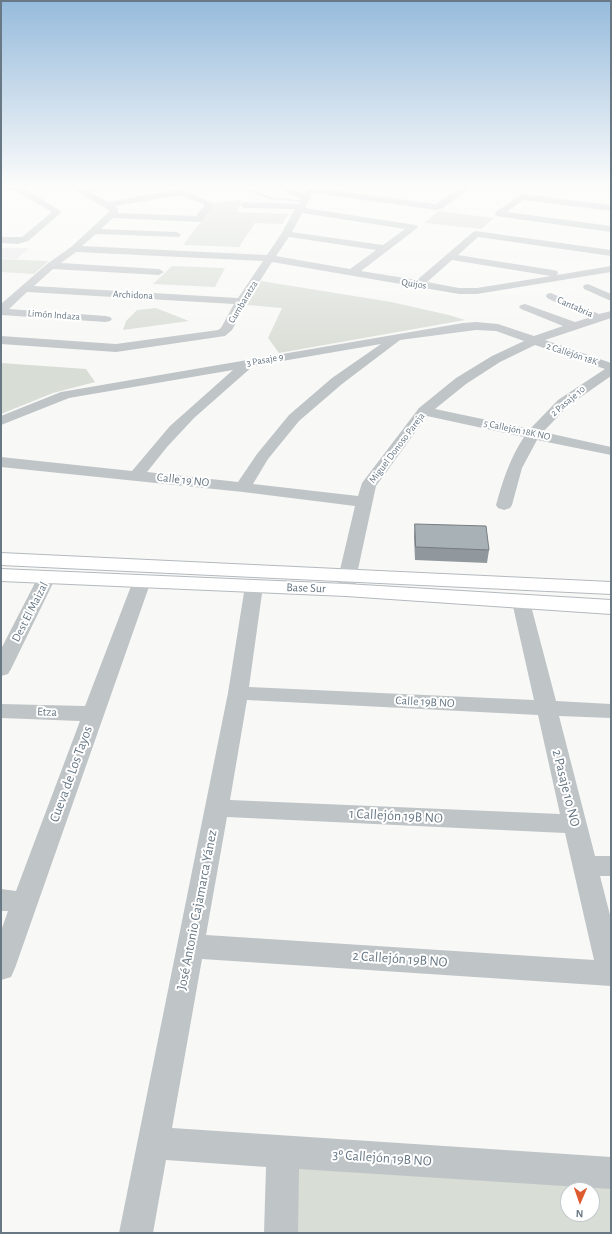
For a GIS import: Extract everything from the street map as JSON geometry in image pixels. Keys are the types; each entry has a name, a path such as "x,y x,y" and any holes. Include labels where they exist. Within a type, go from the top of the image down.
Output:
{"street":[{"path":"1,311 51,266 80,244"},
{"name":"Cumbaratza","path":"1,340 116,348 221,333 226,330 241,302 280,244"},
{"path":"354,244 386,248"},
{"path":"351,273 391,244"},
{"path":"419,284 465,244"},
{"path":"544,244 611,253"},
{"name":"Quijos","path":"74,249 270,258 351,273 470,291 611,269"},
{"path":"449,257 572,276"},
{"path":"51,266 159,272"},
{"path":"588,287 611,298"},
{"name":"Archidona","path":"25,289 241,302"},
{"name":"Cantabria","path":"551,296 598,318"},
{"path":"525,307 572,325"},
{"name":"Limón Indaza","path":"1,311 106,319"},
{"name":"Miguel Donoso Pareja","path":"346,582 368,486 424,411 461,381 496,359 532,341 572,325 611,314"},
{"name":"3 Pasaje 9","path":"1,421 66,395 399,337 476,326 498,328 532,341"},
{"path":"243,487 262,457 294,418 337,381 399,337"},
{"name":"2 Callejón 18K","path":"532,341 611,367"},
{"path":"137,475 164,440 199,406 249,363"},
{"name":"2 Pasaje 10","path":"504,505 512,477 524,448 534,434 552,414 578,390 611,370"},
{"name":"5 Callejón 18K NO","path":"424,411 611,451"},
{"name":"Calle 19 NO","path":"1,462 137,475 364,502"},
{"name":"Base Sur","path":"1,559 346,582 521,602 611,607"},
{"name":"Base Sur","path":"1,575 254,586 346,582 494,583 611,588"},
{"name":"Dest El Maizal","path":"1,669 47,577"},
{"name":"Cueva de Los Tayos","path":"1,968 12,901 93,714 142,581"},
{"name":"José Antonio Cajamarca Yánez","path":"136,1233 238,693 254,586"},
{"name":"2 Pasaje 10 NO","path":"521,602 611,974"},
{"name":"Calle 19B NO","path":"238,693 611,711"},
{"name":"Etza","path":"1,710 93,714"},
{"name":"1 Callejón 19B NO","path":"216,808 575,824"},
{"path":"585,866 611,866"},
{"name":"2 Callejón 19B NO","path":"190,946 611,974"},
{"name":"3º Callejón 19B NO","path":"153,1143 611,1173"},
{"path":"281,1233 283,1151"}],"shaded area":[{"path":"184,244 241,244 239,247 183,245"},
{"path":"1,248 29,248 17,259 1,258"},
{"path":"1,259 49,261 34,274 1,272"},
{"path":"172,266 225,268 215,287 153,284"},
{"path":"261,281 391,302 465,320 279,353 268,338 282,308 247,305"},
{"path":"156,308 189,321 123,330 126,321 137,310"},
{"path":"1,363 86,369 95,382 53,393 1,414"},
{"path":"293,1160 611,1182 611,1233 289,1233"}],"building":[{"path":"415,524 486,526 489,550 416,547"}]}
